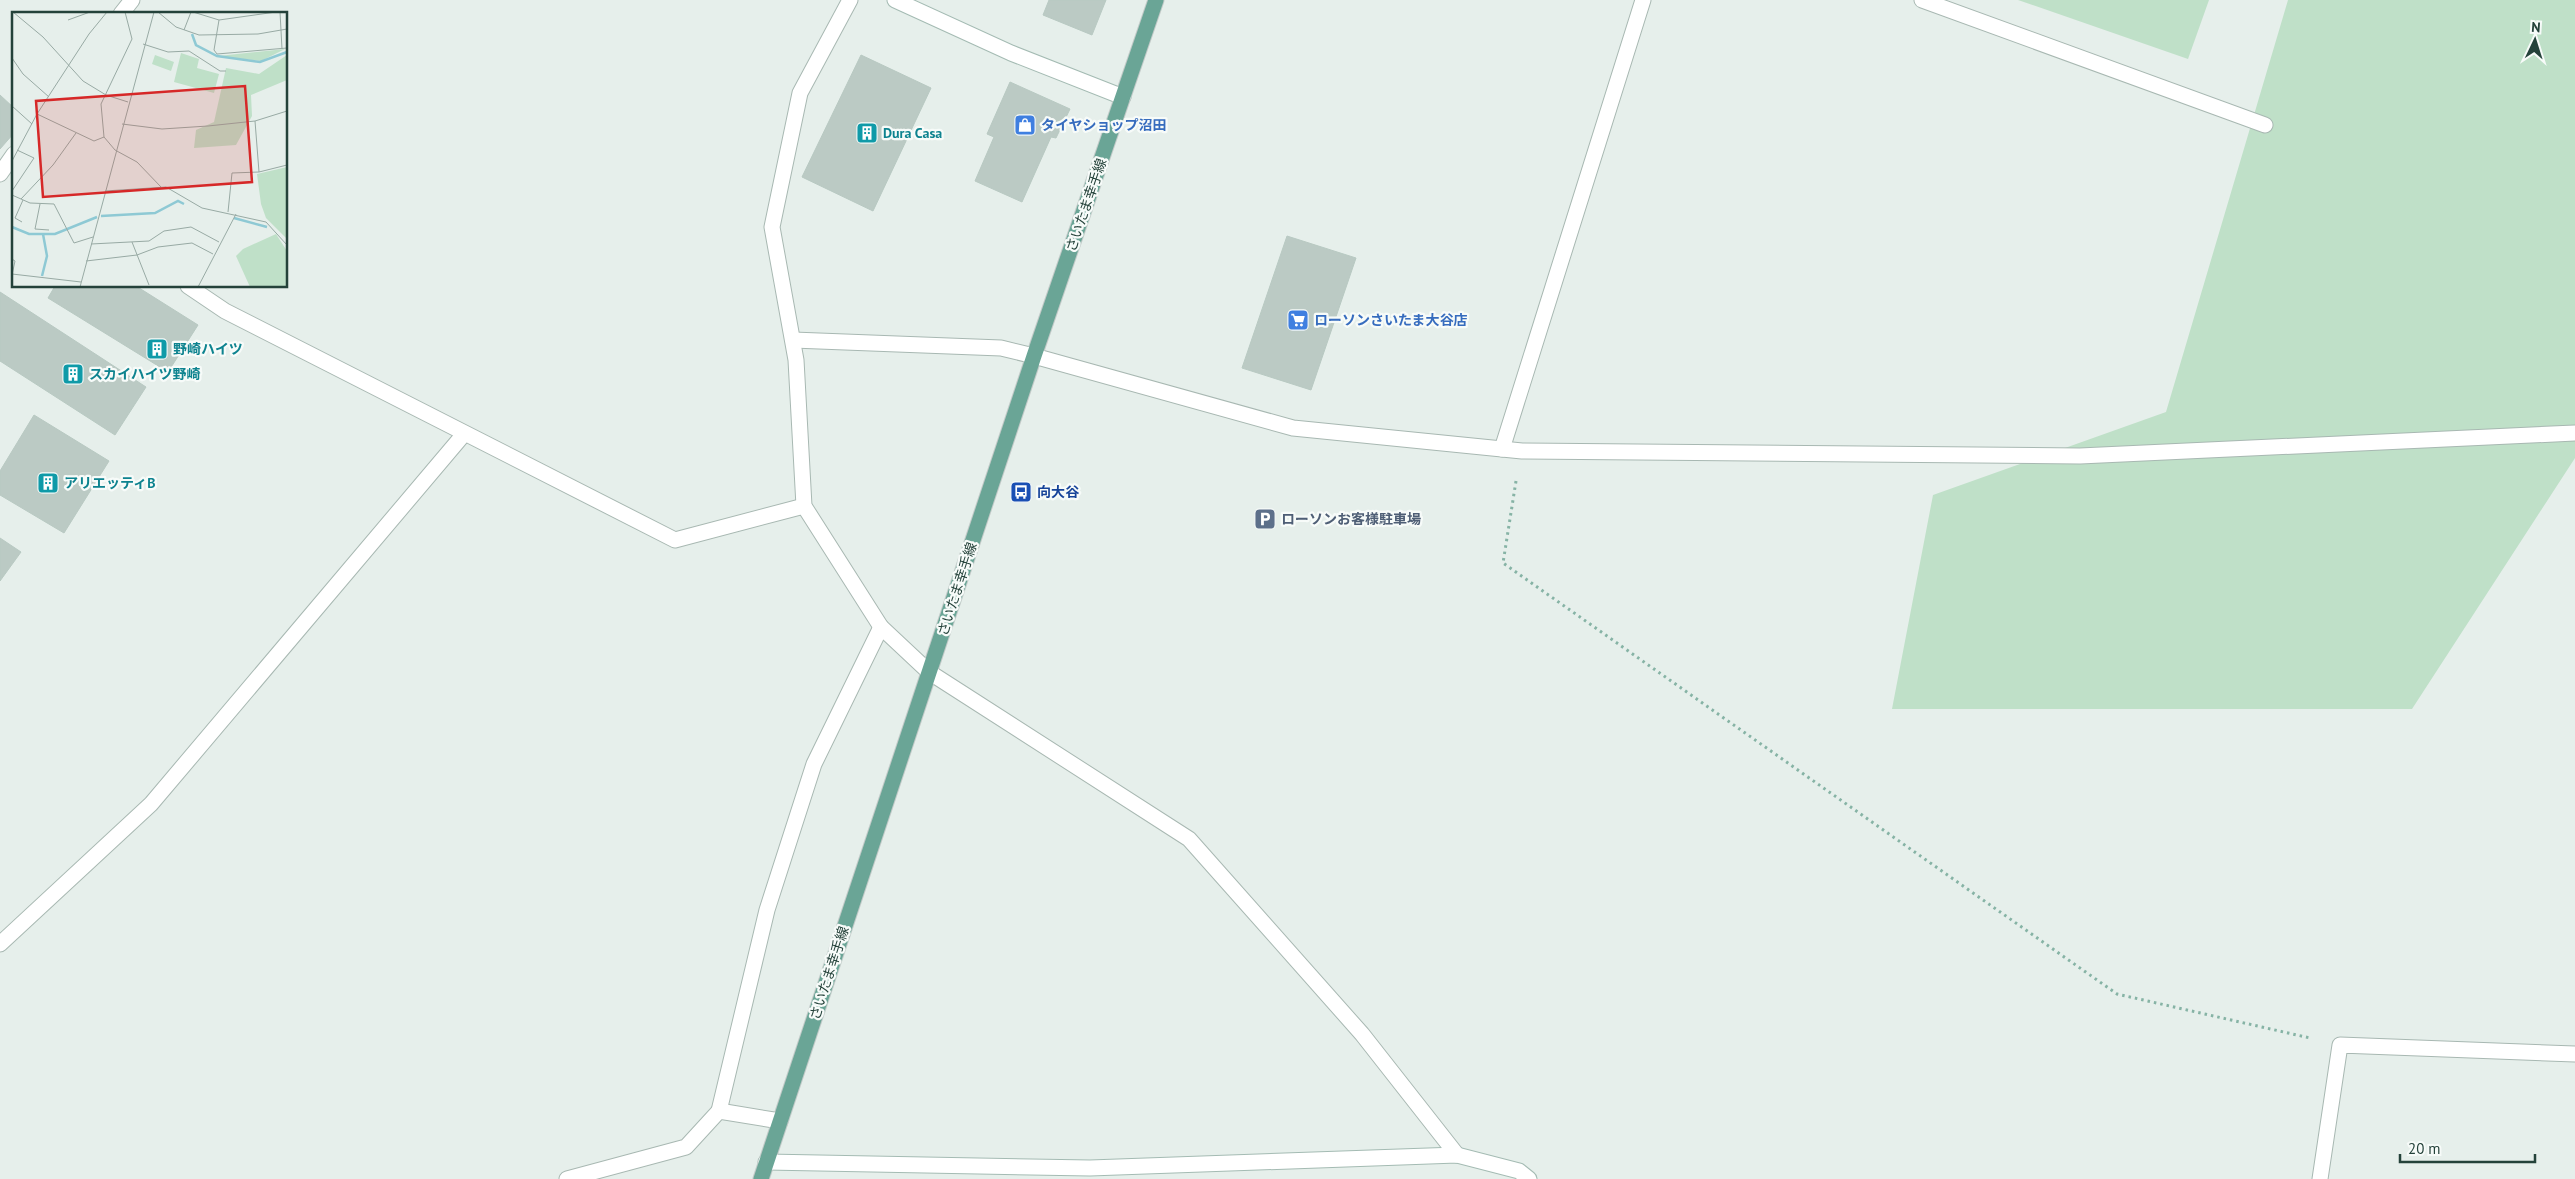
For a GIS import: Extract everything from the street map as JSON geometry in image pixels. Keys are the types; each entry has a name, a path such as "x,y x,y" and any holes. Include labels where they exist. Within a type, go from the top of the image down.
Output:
{"main road":[{"name":"さいたま幸手線","path":"761,1179 1034,356 1156,0"}],"street":[{"path":"123,12 132,0"},
{"path":"850,0 800,93 772,227 796,360 804,506 881,626 930,672 1189,839 1362,1034 1457,1155"},
{"path":"895,0 1011,53 1123,97"},
{"path":"1502,449 1643,0"},
{"path":"1922,0 2265,126"},
{"path":"191,288 225,311 675,540 804,506"},
{"path":"793,340 1001,348 1292,428 1522,451 2080,456 2575,433"},
{"path":"0,944 152,804 464,434"},
{"path":"567,1179 686,1147 719,1111 767,910 814,764 881,626"},
{"path":"2320,1179 2340,1045 2575,1054"},
{"path":"719,1111 780,1121"},
{"path":"766,1162 1090,1168 1457,1155 1519,1172 1529,1179"}],"path":[{"path":"1522,451 1503,564 2117,994 2340,1045"}],"green space":[{"path":"2018,0 2209,0 2188,59"},
{"path":"2288,0 2575,0 2575,458 2412,709 1892,709 1933,495 2166,412"}],"building":[{"path":"1049,0 1106,0 1092,35 1043,15"},
{"name":"Dura Casa","path":"861,55 931,88 873,211 802,177"},
{"path":"1010,82 1070,109 1056,138 1051,137 1022,202 975,181 994,137 987,134"},
{"path":"0,95 12,106 12,135 0,149"},
{"path":"1287,236 1356,258 1311,390 1242,368"},
{"name":"野崎ハイツ","path":"54,288 139,288 198,325 168,372 48,298"},
{"name":"スカイハイツ野崎","path":"0,292 146,387 115,435 0,361"},
{"name":"アリエッティB","path":"34,415 109,461 64,533 0,495 0,471"},
{"path":"0,538 21,552 0,581"}],"place":[{"name":"タイヤショップ沼田","path":"1025,125"},
{"name":"Dura Casa","path":"867,133"},
{"name":"ローソンさいたま大谷店","path":"1298,320"},
{"name":"野崎ハイツ","path":"157,349"},
{"name":"スカイハイツ野崎","path":"73,374"},
{"name":"アリエッティB","path":"48,483"},
{"name":"向大谷","path":"1021,492"},
{"name":"ローソンお客様駐車場","path":"1265,519"}]}
